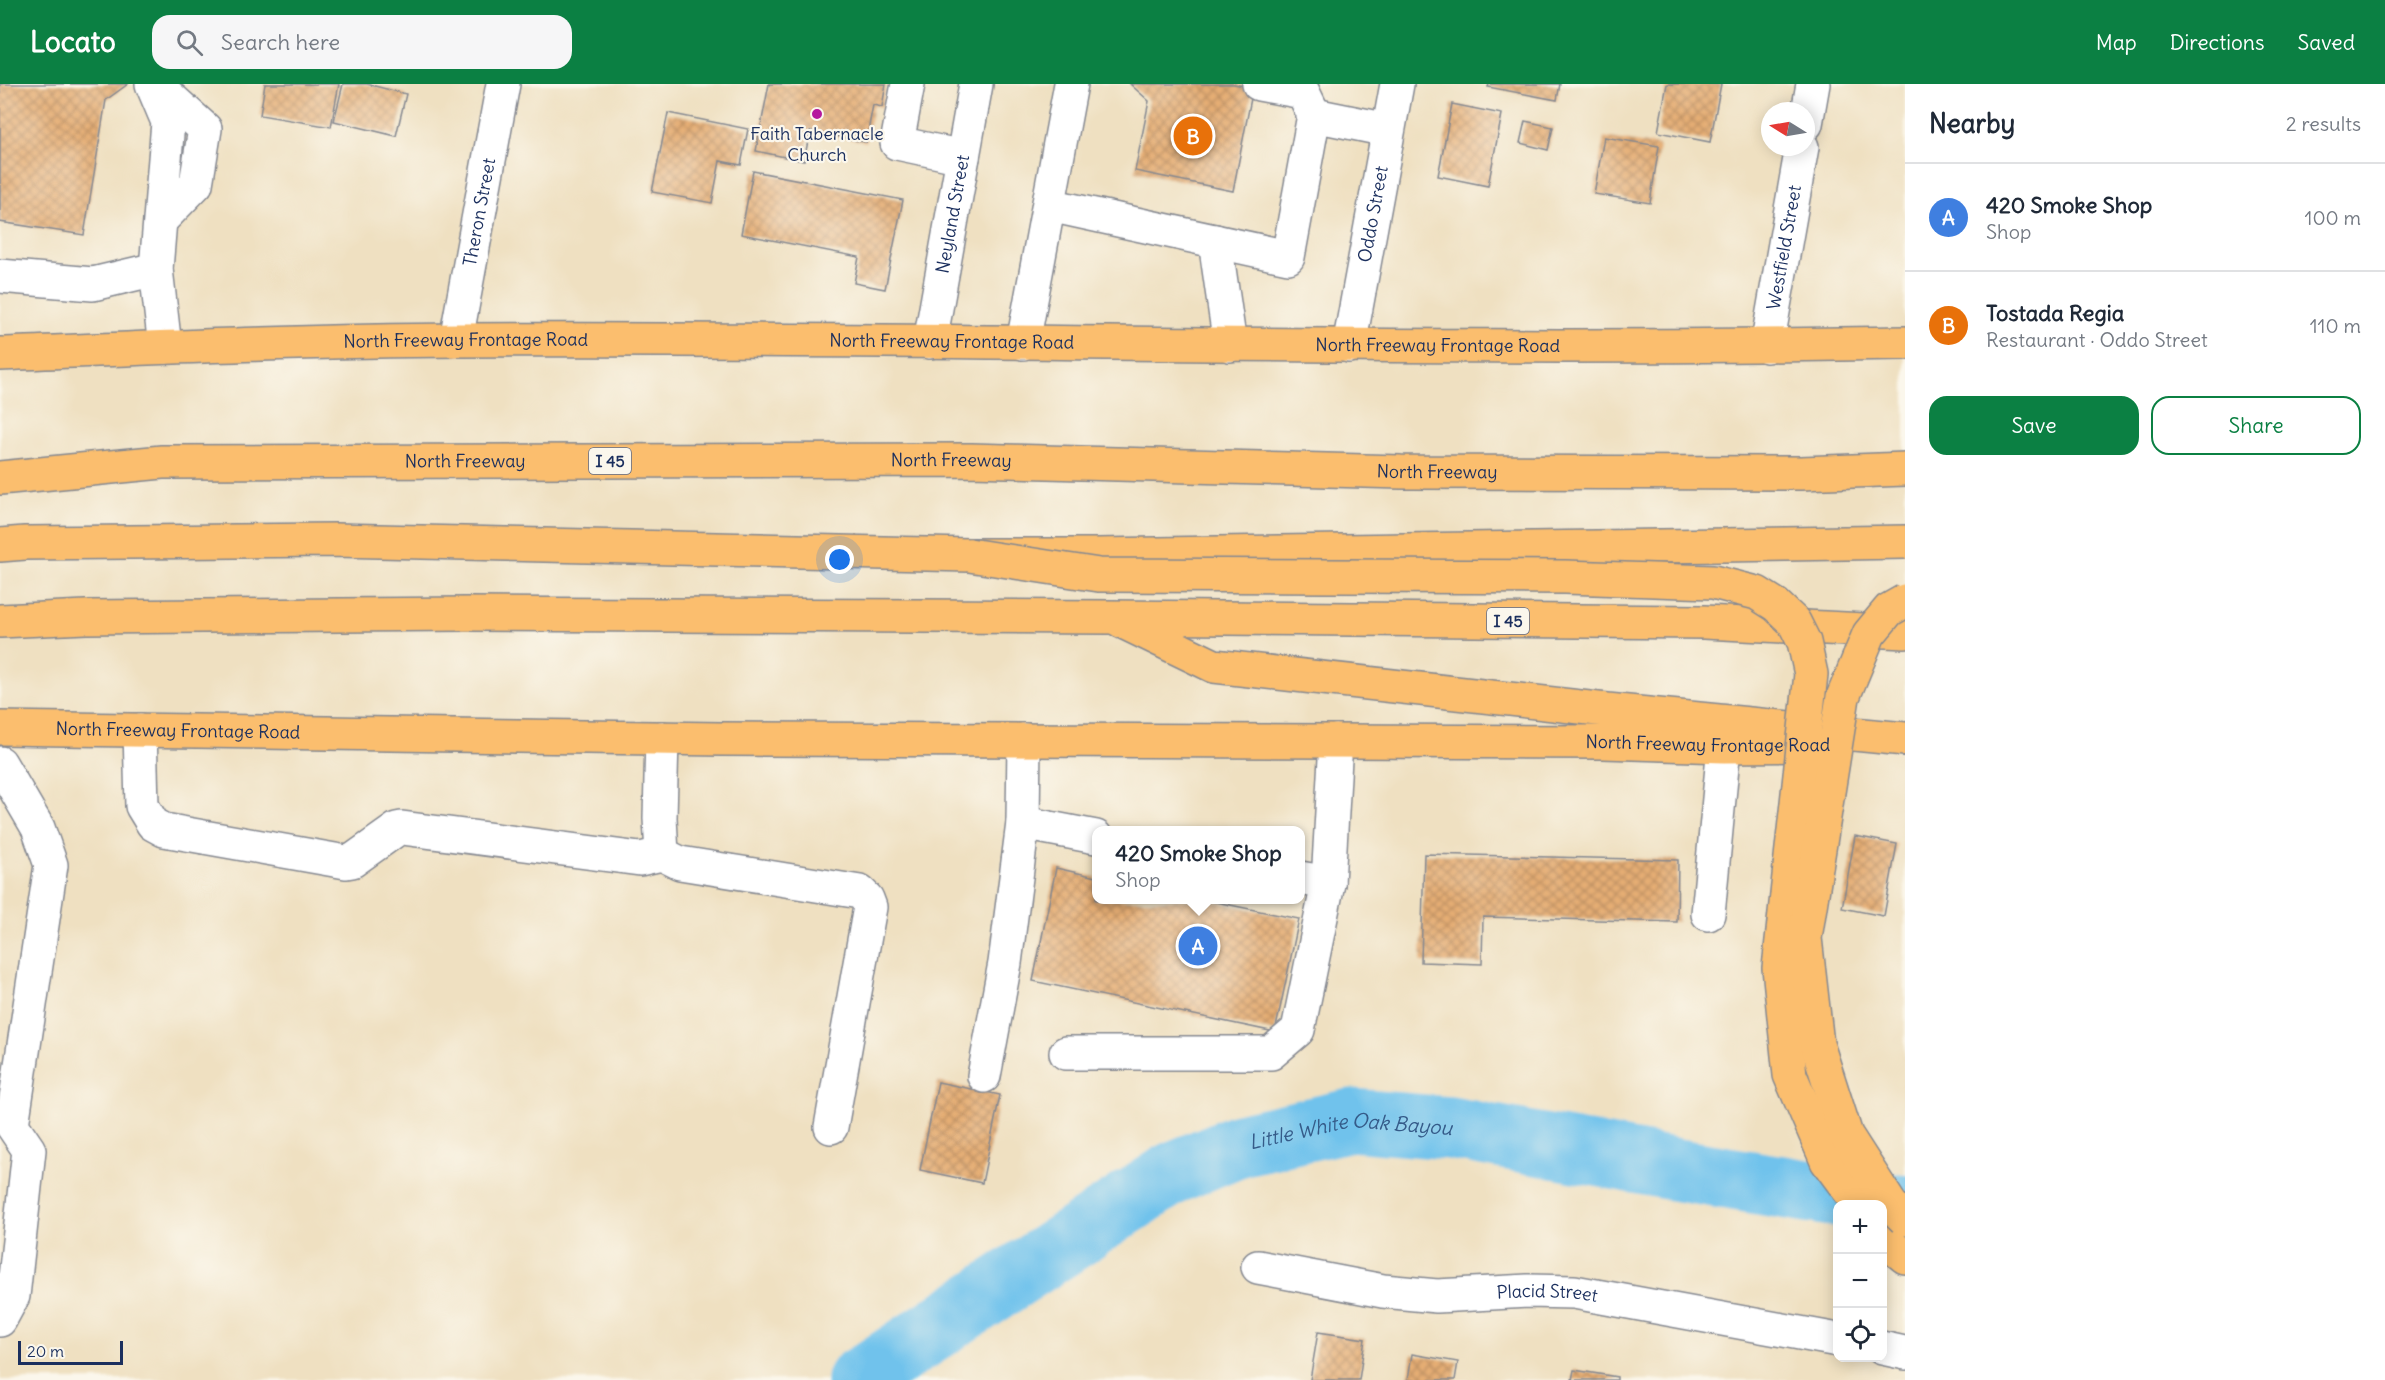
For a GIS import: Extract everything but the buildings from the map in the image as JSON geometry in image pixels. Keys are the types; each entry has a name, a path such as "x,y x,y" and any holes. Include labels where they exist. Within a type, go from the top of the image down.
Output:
{"main road":[{"name":"North Freeway Frontage Road","path":"0,354 165,347 456,340 1349,346 1767,346 1905,343"},
{"name":"North Freeway","path":"0,478 162,462 971,460 1401,472 1801,473 1905,469"},
{"path":"0,545 336,540 969,555 1109,555 1905,542"},
{"path":"969,555 1099,575 1565,577 1713,582 1757,593 1776,605 1794,621 1804,642 1811,674 1779,968 1790,1076 1827,1161 1856,1200"},
{"path":"1905,601 1889,610 1869,634 1843,697 1805,938 1817,1044 1846,1135 1891,1205 1905,1220"},
{"name":"I 45","path":"0,621 86,617 467,614 1111,617 1704,622 1905,632"},
{"path":"1111,617 1214,666 1607,710 1905,739"},
{"name":"North Freeway Frontage Road","path":"0,728 662,738 1603,742 1724,746 1905,745"},
{"path":"1887,1242 1905,1257"}],"street":[{"path":"153,84 168,122 156,269 165,347"},
{"name":"Theron Street","path":"456,340 503,84"},
{"path":"908,84 897,143 963,157"},
{"name":"Neyland Street","path":"930,342 976,84"},
{"path":"1023,343 1071,84"},
{"path":"1049,205 1288,257 1314,115 1303,92 1259,84"},
{"name":"Oddo Street","path":"1349,346 1397,84"},
{"path":"1810,102 1813,84"},
{"path":"1314,115 1388,130"},
{"name":"Westfield Street","path":"1767,346 1800,156"},
{"path":"1215,241 1230,345"},
{"path":"0,276 93,284 156,269"},
{"path":"140,730 142,806 153,824 164,830 346,862 352,861 397,829 402,828 640,859 662,854 680,863 860,892 867,899 870,907 831,1127"},
{"path":"662,738 660,818 662,854"},
{"path":"984,1076 1005,963 1023,823 1024,740"},
{"path":"1066,1053 1271,1053 1298,1030 1314,880 1336,741"},
{"path":"1707,914 1724,746"},
{"path":"0,763 38,828 51,865 12,1125 29,1150 13,1296 0,1320"},
{"path":"1023,823 1092,836"},
{"name":"Placid Street","path":"1258,1267 1383,1291 1437,1296 1528,1291 1574,1292 1645,1303 1833,1339"},
{"path":"1887,1349 1905,1353"}],"waterway":[{"name":"Little White Oak Bayou","path":"858,1380 1173,1173 1239,1145 1351,1120 1450,1128 1678,1170 1905,1207"}],"place":[{"name":"Faith Tabernacle Church","path":"817,114"},
{"name":"Tostada Regia","path":"1193,136"},
{"name":"420 Smoke Shop","path":"1198,946"}]}
